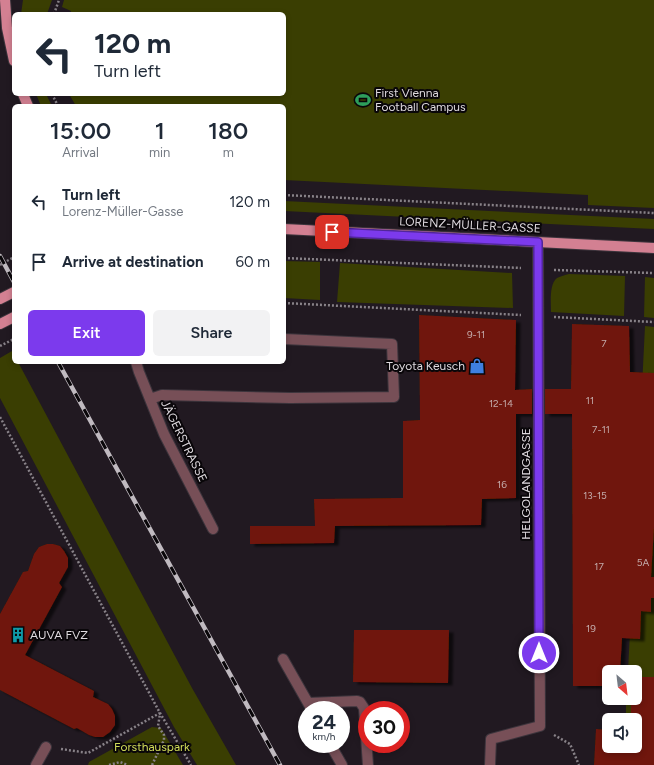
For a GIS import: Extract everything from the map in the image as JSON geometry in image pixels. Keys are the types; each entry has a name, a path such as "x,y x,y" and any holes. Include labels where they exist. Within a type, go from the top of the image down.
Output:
{"main road":[{"path":"5,0 7,28 12,52"},
{"name":"LORENZ-MÜLLER-GASSE","path":"286,229 654,248"},
{"path":"0,299 12,293"},
{"path":"0,324 12,318"}],"street":[{"name":"HELGOLANDGASSE","path":"538,242 540,726"},
{"path":"150,399 162,395 290,398 394,397 392,344 286,339"},
{"name":"JÄGERSTRASSE","path":"137,364 164,434 213,529"},
{"path":"283,659 307,701"},
{"path":"350,702 360,702 364,708 368,765"},
{"path":"490,765 491,739 540,726"},
{"path":"36,765 46,747"},
{"path":"335,753 342,765"}],"path":[{"path":"55,12 59,0"},
{"path":"286,195 654,213"},
{"path":"0,265 12,258"},
{"path":"286,258 654,274"},
{"path":"286,302 654,322"},
{"path":"0,346 12,340"},
{"path":"0,417 160,713 191,765"},
{"path":"46,747 88,753 160,713"},
{"path":"152,765 164,740 164,735 158,726 160,713"},
{"path":"540,726 570,744 579,765"},
{"path":"109,765 120,762 128,765"}],"green space":[{"path":"23,0 52,0 48,12 21,12"},
{"name":"First Vienna Football Campus","path":"64,0 654,0 654,208 588,205 588,195 286,180 286,104 75,104 70,96 286,96 286,12 71,12 62,7"},
{"path":"37,96 47,96 51,104 40,104"},
{"path":"286,201 654,219 654,229 286,211"},
{"path":"286,261 320,262 320,300 286,298"},
{"path":"340,263 512,273 513,308 337,302"},
{"path":"569,274 625,276 624,316 551,312 551,294 554,281 558,277"},
{"path":"645,277 654,278 654,318 644,317"},
{"path":"645,326 654,327 654,714 626,713 626,705 642,705 642,665 628,665"},
{"path":"12,351 12,364 19,364 192,688 236,765 197,765 174,727 0,398 0,358"},
{"name":"Forsthauspark","path":"152,727 161,728 183,765 88,765 89,762"}],"building":[{"path":"419,315 516,320 515,390 532,389 532,414 516,414 516,498 482,499 481,525 335,526 334,543 250,544 250,526 315,526 314,499 403,498 403,421 420,420"},
{"path":"572,324 629,326 630,372 654,373 654,527 651,577 654,577 654,598 651,598 651,612 641,611 640,639 622,638 620,665 602,665 602,686 573,686 572,414 545,414 545,389 571,389"},
{"name":"AUVA FVZ","path":"47,544 60,546 68,558 68,567 59,583 62,587 25,655 94,691 93,697 108,704 115,716 115,725 110,732 103,737 95,737 77,728 74,729 0,690 0,614 23,572 28,571 34,554 39,547"},
{"path":"354,630 449,630 448,683 353,682"},
{"path":"642,677 654,677 654,765 594,765 596,729 602,729 602,753 642,753 642,713 631,713 631,705 642,705"}],"railway":[{"path":"0,256 12,278"},
{"path":"59,364 280,765"}],"place":[{"name":"First Vienna Football Campus","path":"363,100"},
{"name":"Toyota Keusch","path":"477,366"},
{"name":"AUVA FVZ","path":"18,635"}],"route":[{"path":"332,232 538,242 539,653"}]}
